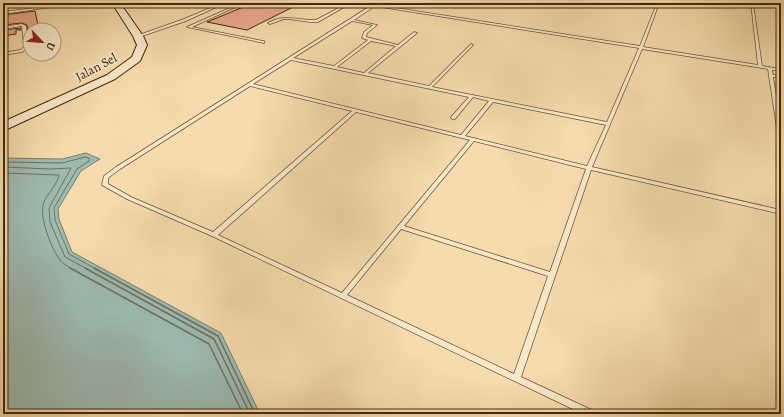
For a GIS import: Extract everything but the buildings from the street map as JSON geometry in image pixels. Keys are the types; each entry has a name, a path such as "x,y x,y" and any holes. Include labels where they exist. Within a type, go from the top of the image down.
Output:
{"street":[{"path":"116,3 136,33"},
{"name":"Jalan Sel","path":"3,127 111,77 125,68 136,59 140,52 142,45 136,33"}],"lane":[{"path":"24,3 26,10"},
{"path":"3,13 78,3"},
{"path":"136,33 155,30 185,20 224,3"},
{"path":"243,3 189,27 263,42"},
{"path":"270,23 282,17 311,22 317,21 350,3"},
{"path":"362,3 377,4 781,70"},
{"path":"516,379 589,168 641,48 658,3"},
{"path":"752,3 760,67"},
{"path":"377,4 140,154 106,177 105,185 116,192 214,235 591,414"},
{"path":"185,20 198,22"},
{"path":"352,20 375,25 364,35 364,38 400,46"},
{"path":"3,28 20,25 24,26 26,47 21,51 3,54"},
{"path":"136,33 155,30"},
{"path":"365,74 415,33"},
{"path":"334,68 370,40"},
{"path":"430,87 471,45"},
{"path":"292,59 608,124"},
{"path":"770,69 781,142"},
{"path":"772,76 781,77"},
{"path":"251,85 472,140 781,212"},
{"path":"453,118 472,96"},
{"path":"462,137 492,100"},
{"path":"214,235 355,111"},
{"path":"343,296 472,140"},
{"path":"400,227 552,275"}],"water":[{"path":"86,153 100,159 81,171 58,209 59,219 72,252 221,333 260,414 3,414 3,158 62,159"}]}
